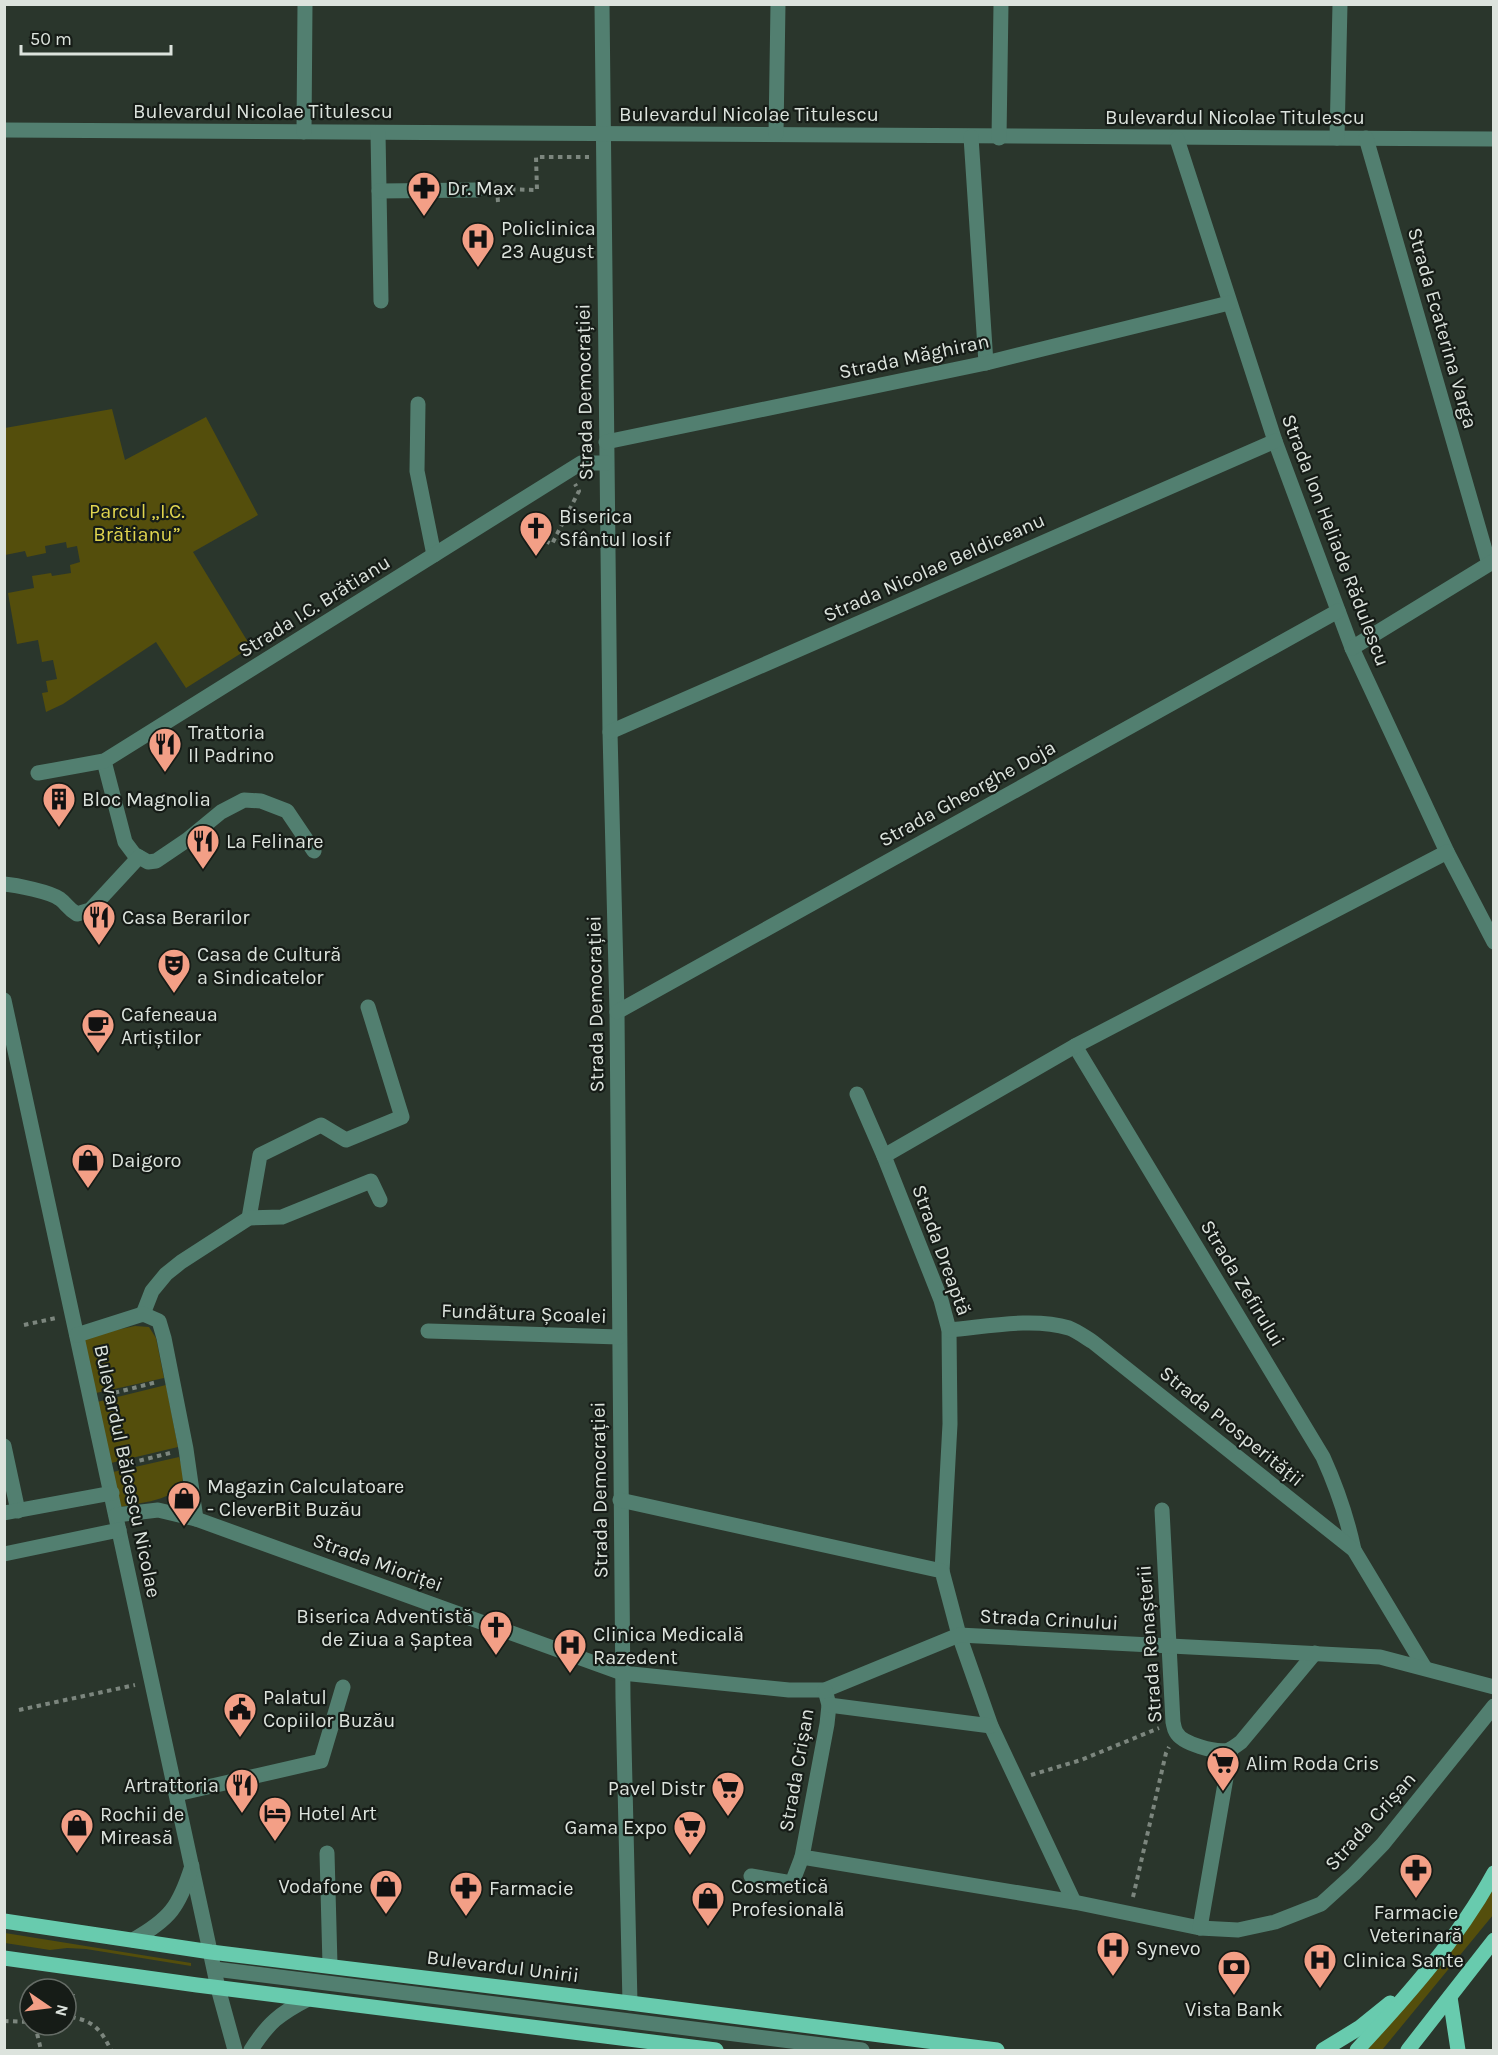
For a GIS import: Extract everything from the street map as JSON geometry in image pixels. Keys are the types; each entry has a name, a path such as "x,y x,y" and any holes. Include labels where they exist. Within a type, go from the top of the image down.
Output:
{"main road":[{"path":"1357,2050 1449,1944 1494,1874"},
{"name":"Bulevardul Unirii","path":"4,1921 211,1952 330,1965 997,2050"},
{"path":"1408,2050 1494,1940"},
{"path":"4,1958 682,2048 716,2050"},
{"path":"1323,2050 1359,2028 1420,1979"},
{"path":"1450,1997 1458,2050"}],"street":[{"path":"304,132 305,4"},
{"name":"Strada Democrației","path":"602,4 610,732 617,1012 622,1673 630,2003"},
{"path":"776,134 778,4"},
{"path":"999,138 1000,4"},
{"path":"1337,138 1340,4"},
{"name":"Bulevardul Nicolae Titulescu","path":"4,130 776,134 999,138 1494,139"},
{"path":"378,133 381,301"},
{"path":"971,137 986,363"},
{"name":"Strada Ecaterina Varga","path":"1366,138 1491,562"},
{"name":"Strada Ion Heliade Rădulescu","path":"1177,139 1275,441 1352,648 1447,852 1494,942"},
{"path":"379,191 477,190"},
{"name":"Strada Măghiran","path":"606,442 986,363 1229,303"},
{"path":"418,404 417,471 434,555"},
{"name":"Strada Nicolae Beldiceanu","path":"610,732 1275,441"},
{"name":"Strada I.C. Brătianu","path":"38,773 104,761 581,463 606,463"},
{"path":"1352,648 1491,562"},
{"name":"Strada Gheorghe Doja","path":"617,1012 1338,611"},
{"path":"104,761 125,842 134,855 148,862 156,861 187,840 221,812 244,800 261,801 287,811 314,851"},
{"path":"884,1156 1075,1046 1447,852"},
{"path":"4,884 16,885 59,898 67,908 77,914 90,910 139,857"},
{"name":"Bulevardul Bălcescu Nicolae","path":"4,1000 218,1988 235,2050"},
{"path":"249,1218 260,1155 321,1125 346,1140 402,1117 368,1007"},
{"name":"Strada Zefirului","path":"1075,1046 1323,1457 1347,1518 1354,1550"},
{"name":"Strada Dreaptă","path":"857,1094 941,1299 948,1330 950,1424 942,1571"},
{"path":"143,1314 152,1291 166,1274 249,1218 282,1217 371,1181 380,1200"},
{"path":"77,1335 143,1314 159,1321 186,1449 196,1519"},
{"name":"Strada Prosperității","path":"948,1330 1028,1324 1051,1325 1070,1329 1093,1342 1354,1550 1425,1668"},
{"name":"Fundătura Școalei","path":"428,1331 619,1337"},
{"path":"4,1446 11,1512 112,1493"},
{"path":"620,1500 942,1571"},
{"name":"Strada Mioriței","path":"4,1554 158,1510 196,1519 622,1673"},
{"name":"Strada Renașterii","path":"1162,1510 1175,1728 1185,1741 1197,1746 1231,1749"},
{"name":"Strada Crinului","path":"942,1571 959,1635 1380,1658 1494,1687"},
{"path":"827,1697 959,1635 991,1726 1074,1902"},
{"path":"1200,1928 1231,1749 1241,1742 1315,1653"},
{"name":"Strada Crișan","path":"622,1673 789,1690 827,1697 827,1724 802,1857 1074,1902 1200,1928 1238,1930 1275,1922 1321,1904 1383,1844 1494,1706"},
{"path":"177,1794 321,1761 343,1687"},
{"path":"827,1697 991,1726"},
{"path":"327,1854 330,1965"},
{"path":"751,1876 792,1883 802,1857"},
{"path":"133,1940 155,1928 172,1912 185,1891 192,1866"},
{"name":"Bulevardul Unirii","path":"215,1969 862,2050"},
{"path":"250,2050 264,2030 284,2011 308,1999"}],"path":[{"path":"498,202 498,189 537,190 536,157 603,157"},
{"path":"529,534 552,544 579,491"},
{"path":"24,1325 73,1314"},
{"path":"91,1399 172,1378"},
{"path":"106,1468 186,1449"},
{"path":"19,1710 152,1681"},
{"path":"1016,1780 1175,1728"},
{"path":"1129,1912 1166,1753 1175,1728"},
{"path":"78,2019 83,2019 102,2032 111,2050"}],"green space":[{"name":"Parcul „I.C. Brătianu”","path":"112,409 125,460 206,417 258,515 193,552 251,647 186,688 156,642 63,704 46,712 42,693 48,692 46,681 57,679 53,660 42,662 38,640 17,644 8,593 34,588 32,576 71,573 70,565 80,562 77,546 67,548 66,542 45,546 46,553 27,557 25,551 5,555 5,428"},
{"path":"135,1326 149,1327 156,1338 164,1378 96,1393 83,1337"},
{"path":"166,1385 178,1447 111,1463 97,1402"},
{"path":"179,1457 183,1476 176,1490 159,1499 120,1507 113,1472"},
{"path":"1493,1887 1493,1915 1382,2050 1367,2050 1448,1956"},
{"path":"5,1933 191,1963 191,1966 86,1949 50,1950 5,1943"}],"place":[{"name":"Dr. Max","path":"424,217"},
{"name":"Policlinica 23 August","path":"478,268"},
{"name":"Biserica Sfântul Iosif","path":"536,557"},
{"name":"Trattoria Il Padrino","path":"165,773"},
{"name":"Bloc Magnolia","path":"59,828"},
{"name":"La Felinare","path":"203,870"},
{"name":"Casa Berarilor","path":"99,946"},
{"name":"Casa de Cultură a Sindicatelor","path":"174,994"},
{"name":"Cafeneaua Artiștilor","path":"98,1054"},
{"name":"Daigoro","path":"88,1189"},
{"name":"Magazin Calculatoare - CleverBit Buzău","path":"184,1527"},
{"name":"Biserica Adventistă de Ziua a Șaptea","path":"496,1656"},
{"name":"Clinica Medicală Razedent","path":"570,1674"},
{"name":"Palatul Copiilor Buzău","path":"240,1738"},
{"name":"Alim Roda Cris","path":"1223,1792"},
{"name":"Artrattoria","path":"242,1814"},
{"name":"Pavel Distr","path":"728,1817"},
{"name":"Hotel Art","path":"275,1842"},
{"name":"Rochii de Mireasă","path":"77,1854"},
{"name":"Gama Expo","path":"690,1856"},
{"name":"Farmacie Veterinară","path":"1416,1899"},
{"name":"Vodafone","path":"386,1915"},
{"name":"Farmacie","path":"466,1917"},
{"name":"Cosmetică Profesională","path":"708,1927"},
{"name":"Synevo","path":"1113,1977"},
{"name":"Clinica Sante","path":"1320,1989"},
{"name":"Vista Bank","path":"1234,1996"}]}
